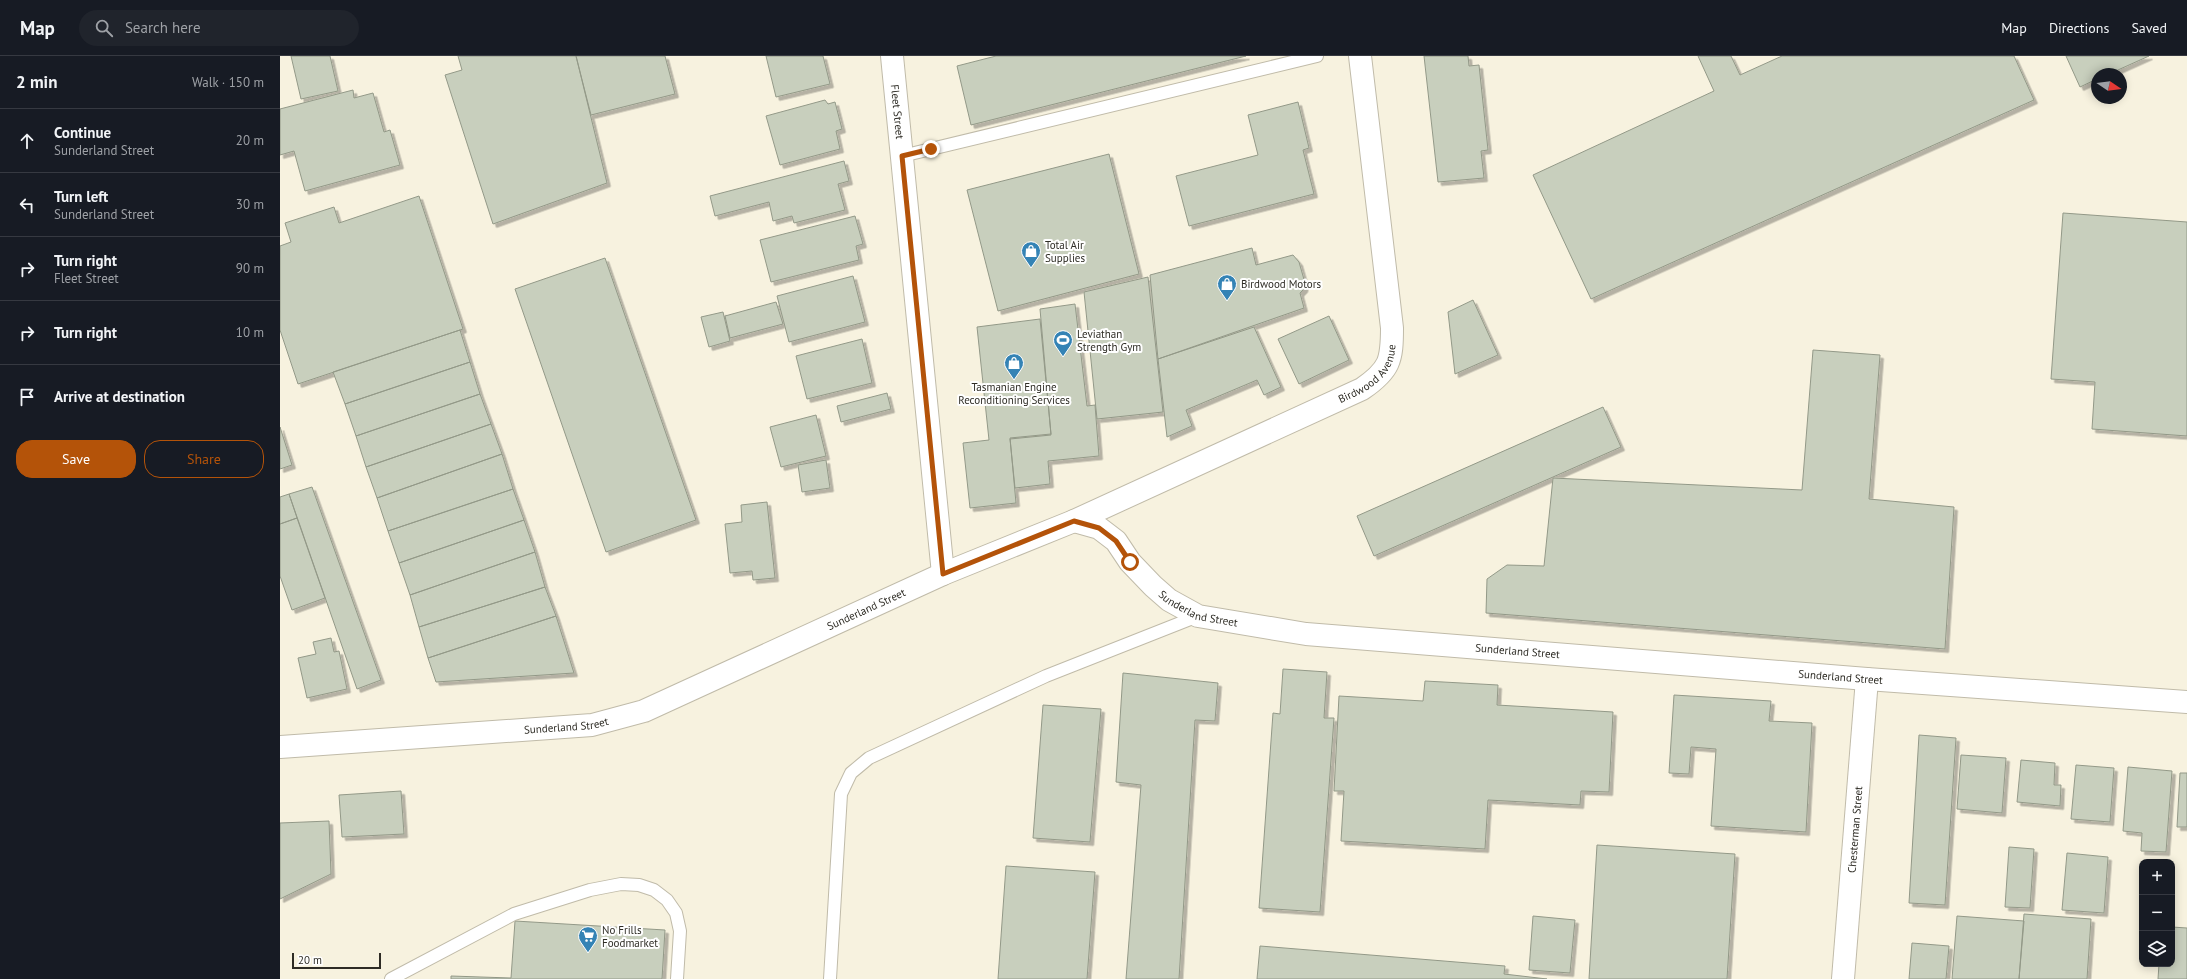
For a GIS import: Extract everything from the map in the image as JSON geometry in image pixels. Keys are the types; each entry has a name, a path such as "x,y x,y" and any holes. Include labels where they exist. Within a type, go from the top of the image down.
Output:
{"street":[{"name":"Fleet Street","path":"892,56 943,574"},
{"name":"Birdwood Avenue","path":"1074,521 1362,388 1374,381 1387,367 1392,346 1392,328 1360,56"},
{"name":"Sunderland Street","path":"280,747 592,725 644,711 943,574 1074,521 1099,528 1116,541 1130,562 1153,586 1169,600 1198,616 1306,634 1866,679 2187,702"},
{"name":"Chesterman Street","path":"1843,979 1866,679"}],"lane":[{"path":"902,156 1317,56"},
{"path":"830,979 841,794 851,773 869,758 1039,679 1198,616"},
{"path":"391,979 514,914 590,890 621,884 639,885 654,890 667,900 676,913 680,931 677,979"}],"building":[{"path":"291,56 330,56 338,91 301,99"},
{"path":"458,56 576,56 607,183 493,224 445,75 462,70"},
{"path":"576,56 665,56 675,94 591,115"},
{"path":"766,56 823,56 830,84 776,97"},
{"path":"996,56 1246,56 971,125 957,66"},
{"path":"1424,56 1468,56 1469,66 1479,65 1488,150 1481,151 1484,178 1438,182"},
{"path":"1698,56 1731,56 1740,75 1782,56 2014,56 2034,100 1591,299 1533,175 1714,91"},
{"path":"2066,56 2149,56 2122,68 2091,68 2091,82 2080,87"},
{"path":"353,90 354,98 373,93 384,132 390,130 400,165 305,191 294,151 280,155 280,109"},
{"path":"825,100 828,104 835,102 842,129 836,131 840,149 780,165 766,116"},
{"path":"1298,102 1309,148 1303,150 1314,194 1189,226 1176,176 1258,155 1248,115"},
{"path":"1109,154 1139,274 998,311 967,190"},
{"path":"844,161 849,181 838,184 845,210 794,223 792,216 773,221 769,202 715,216 710,196"},
{"path":"419,196 463,329 298,384 280,330 280,246 291,242 285,223 334,207 339,223"},
{"path":"2063,213 2187,222 2187,436 2092,429 2095,382 2051,379"},
{"path":"855,216 863,244 856,246 859,260 771,282 760,240"},
{"name":"Birdwood Motors","path":"1252,248 1256,265 1293,255 1299,262 1305,283 1304,289 1300,293 1304,308 1158,359 1150,275"},
{"path":"605,258 696,520 606,552 515,289"},
{"path":"853,276 865,322 789,342 777,296"},
{"path":"1148,277 1163,412 1097,419 1084,292"},
{"path":"1473,300 1498,355 1455,374 1448,312"},
{"path":"776,302 783,324 730,338 725,316"},
{"name":"Leviathan Strength Gym","path":"1075,304 1087,406 1095,405 1099,456 1048,461 1050,484 1015,488 1010,439 1051,435 1040,309"},
{"path":"723,312 730,341 709,347 701,317"},
{"path":"1329,316 1349,360 1299,384 1278,339"},
{"name":"Tasmanian Engine Reconditioning Services","path":"1040,319 1051,434 1010,438 1016,503 970,508 963,443 989,440 977,327"},
{"path":"1254,327 1281,387 1264,395 1257,380 1186,410 1192,426 1167,437 1158,359"},
{"path":"460,330 470,362 345,404 333,372"},
{"path":"862,339 872,383 807,399 796,356"},
{"path":"1813,350 1880,355 1869,499 1954,507 1945,649 1486,613 1487,579 1507,565 1544,566 1553,478 1802,490"},
{"path":"470,362 480,394 356,436 345,404"},
{"path":"887,393 891,409 841,422 837,406"},
{"path":"480,394 491,424 366,467 356,436"},
{"path":"1603,407 1621,447 1374,556 1357,516"},
{"path":"816,415 826,456 781,467 770,427"},
{"path":"491,424 502,454 377,498 366,467"},
{"path":"280,427 292,465 280,469"},
{"path":"502,454 513,489 388,531 377,498"},
{"path":"826,460 830,488 802,492 798,465"},
{"path":"312,487 381,680 357,689 289,494"},
{"path":"513,489 524,520 399,563 388,531"},
{"path":"289,494 297,518 280,524 280,497"},
{"path":"767,502 775,578 753,580 752,571 730,573 725,524 742,522 741,505"},
{"path":"297,518 325,598 292,610 280,576 280,524"},
{"path":"524,520 535,552 410,595 399,563"},
{"path":"535,552 545,587 419,627 410,595"},
{"path":"545,587 556,616 428,658 419,627"},
{"path":"556,616 574,673 436,682 428,658"},
{"path":"331,638 334,652 339,651 347,689 307,698 298,658 316,654 313,642"},
{"path":"1283,669 1327,672 1324,718 1334,718 1320,912 1259,908 1273,713 1280,714"},
{"path":"1123,673 1218,683 1215,721 1195,720 1179,979 1126,979 1141,785 1116,782"},
{"path":"1425,681 1498,685 1497,705 1613,712 1609,792 1581,791 1580,805 1488,800 1485,849 1341,841 1344,791 1334,791 1339,696 1423,701"},
{"path":"1674,695 1771,701 1769,721 1812,723 1806,832 1711,826 1716,749 1691,747 1689,774 1669,773"},
{"path":"1043,705 1101,709 1090,842 1033,838"},
{"path":"1919,735 1956,738 1945,905 1909,903"},
{"path":"1961,755 2006,758 2002,813 1957,809"},
{"path":"2021,760 2055,763 2054,785 2061,785 2060,806 2017,802"},
{"path":"2076,765 2114,768 2110,822 2071,819"},
{"path":"2128,767 2172,771 2166,852 2141,851 2142,833 2123,831"},
{"path":"2180,773 2187,773 2187,827 2177,827"},
{"path":"401,791 404,834 342,837 339,795"},
{"path":"329,821 331,874 280,899 280,823"},
{"path":"1597,845 1735,854 1727,979 1589,979"},
{"path":"2009,847 2034,849 2030,908 2005,907"},
{"path":"2067,853 2108,857 2104,913 2062,910"},
{"path":"1006,866 1095,872 1087,979 998,979"},
{"path":"2024,914 2091,919 2087,979 2019,979"},
{"path":"1533,916 1575,920 1570,973 1529,970"},
{"path":"1957,916 2024,921 2019,979 1952,979"},
{"name":"No Frills Foodmarket","path":"515,921 665,930 662,979 451,979 451,976 511,978"},
{"path":"2175,927 2187,928 2187,979 2158,979 2159,967 2175,967"},
{"path":"1912,943 1949,946 1946,979 1909,979"},
{"path":"1260,946 1505,966 1504,974 1547,979 1257,979"}],"place":[{"name":"Total Air Supplies","path":"1031,268"},
{"name":"Birdwood Motors","path":"1227,301"},
{"name":"Leviathan Strength Gym","path":"1063,357"},
{"name":"Tasmanian Engine Reconditioning Services","path":"1014,380"},
{"name":"No Frills Foodmarket","path":"588,953"}],"route":[{"path":"931,149 902,156 943,574 1074,521 1099,528 1116,541 1130,562"}]}
